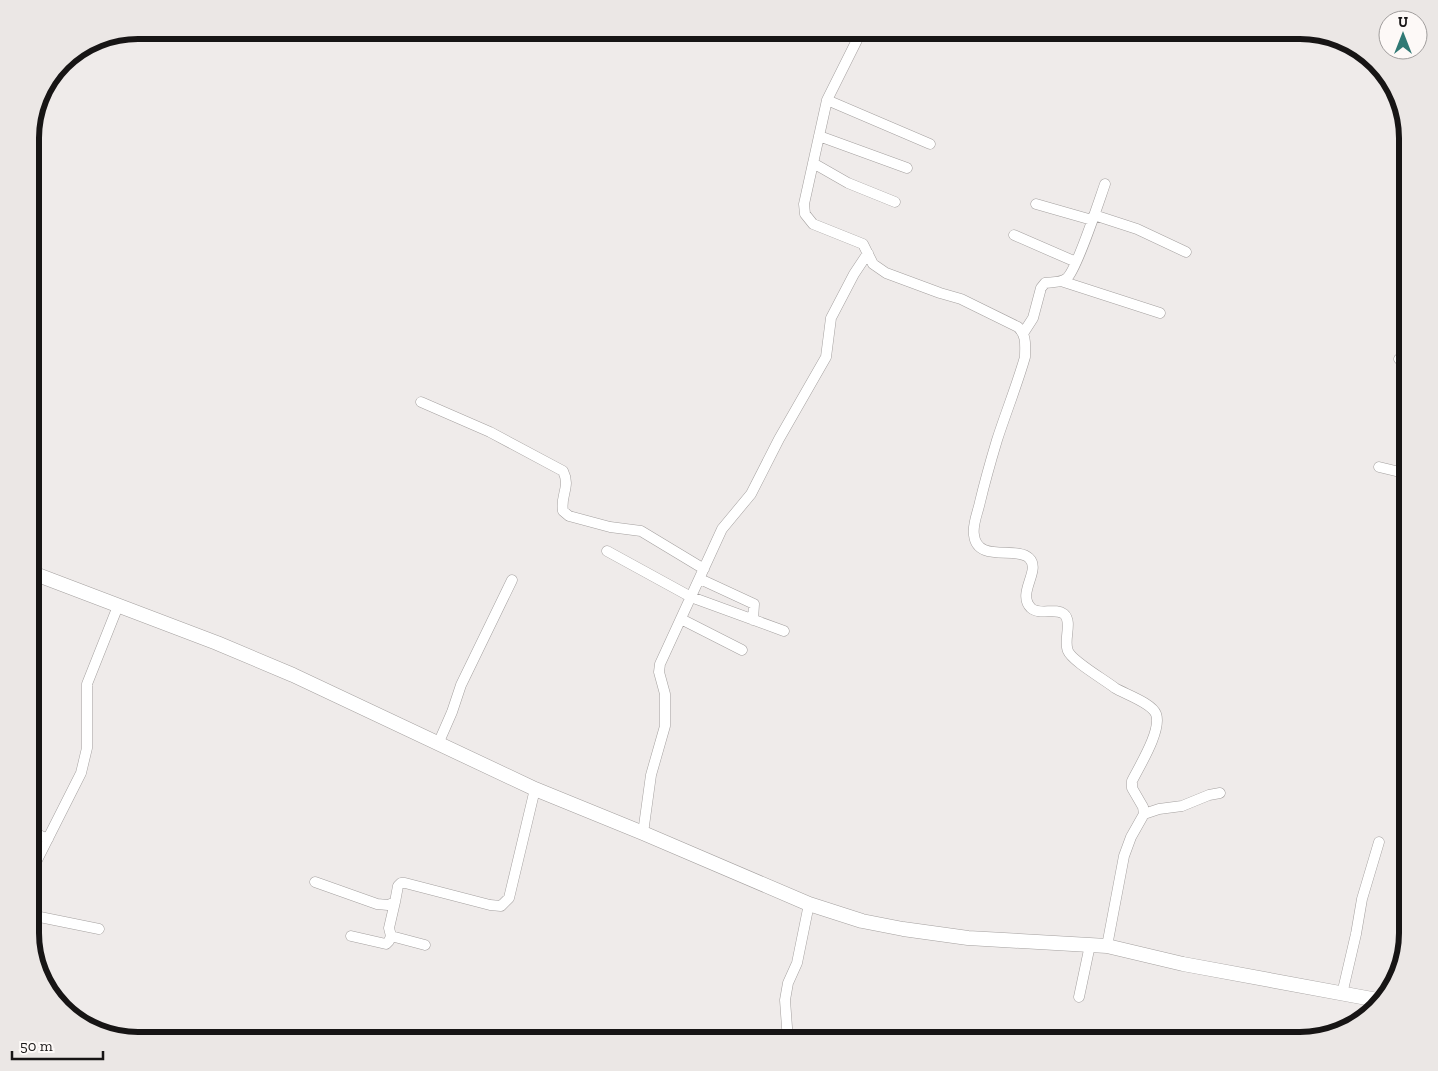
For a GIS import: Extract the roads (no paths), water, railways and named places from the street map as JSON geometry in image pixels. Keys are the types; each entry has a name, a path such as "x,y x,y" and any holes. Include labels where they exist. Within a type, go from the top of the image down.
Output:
{"main road":[{"path":"39,575 217,643 285,672 535,789 809,904 862,921 904,930 968,938 1107,946 1183,964 1373,999"}],"street":[{"path":"858,39 827,100 804,204 805,214 813,224 863,244 873,264 886,273 962,299 1018,327 1024,332 1026,343 1024,357 985,482 974,529 974,537 976,542 988,551 1022,554 1030,558 1033,570 1026,591 1027,600 1031,607 1042,612 1060,612 1065,615 1067,619 1066,640 1069,653 1121,692 1152,708 1156,714 1158,722 1156,732 1132,781 1132,788 1143,807 1144,814 1124,856 1107,946"},
{"path":"827,100 930,144"},
{"path":"819,136 907,168"},
{"path":"813,163 848,183 895,202"},
{"path":"1024,332 1033,318 1044,283 1061,281 1068,278 1076,262 1105,184"},
{"path":"1036,204 1137,229 1186,252"},
{"path":"1014,235 1076,262"},
{"path":"643,833 651,775 664,726 665,694 659,668 722,529 751,494 779,439 826,357 831,318 854,274 868,253"},
{"path":"1061,281 1160,312"},
{"path":"421,402 490,432 563,470 567,479 567,487 561,503 563,511 569,516 610,527 641,531 704,569"},
{"path":"1379,467 1399,472"},
{"path":"607,551 691,597 784,631"},
{"path":"700,579 754,604 753,620"},
{"path":"438,744 457,700 461,685 512,580"},
{"path":"39,856 81,773 87,748 87,684 118,606"},
{"path":"682,620 742,650"},
{"path":"351,936 386,944 389,941 391,936 389,928 400,883 490,905 501,906 505,903 509,898 535,789"},
{"path":"1144,814 1159,809 1182,806 1220,793"},
{"path":"39,835 48,839"},
{"path":"1342,994 1362,899 1379,842"},
{"path":"315,882 377,904 395,902"},
{"path":"787,1032 785,1000 788,983 797,963 809,904"},
{"path":"39,917 98,929"},
{"path":"391,936 425,945"},
{"path":"1079,997 1090,945"}]}
